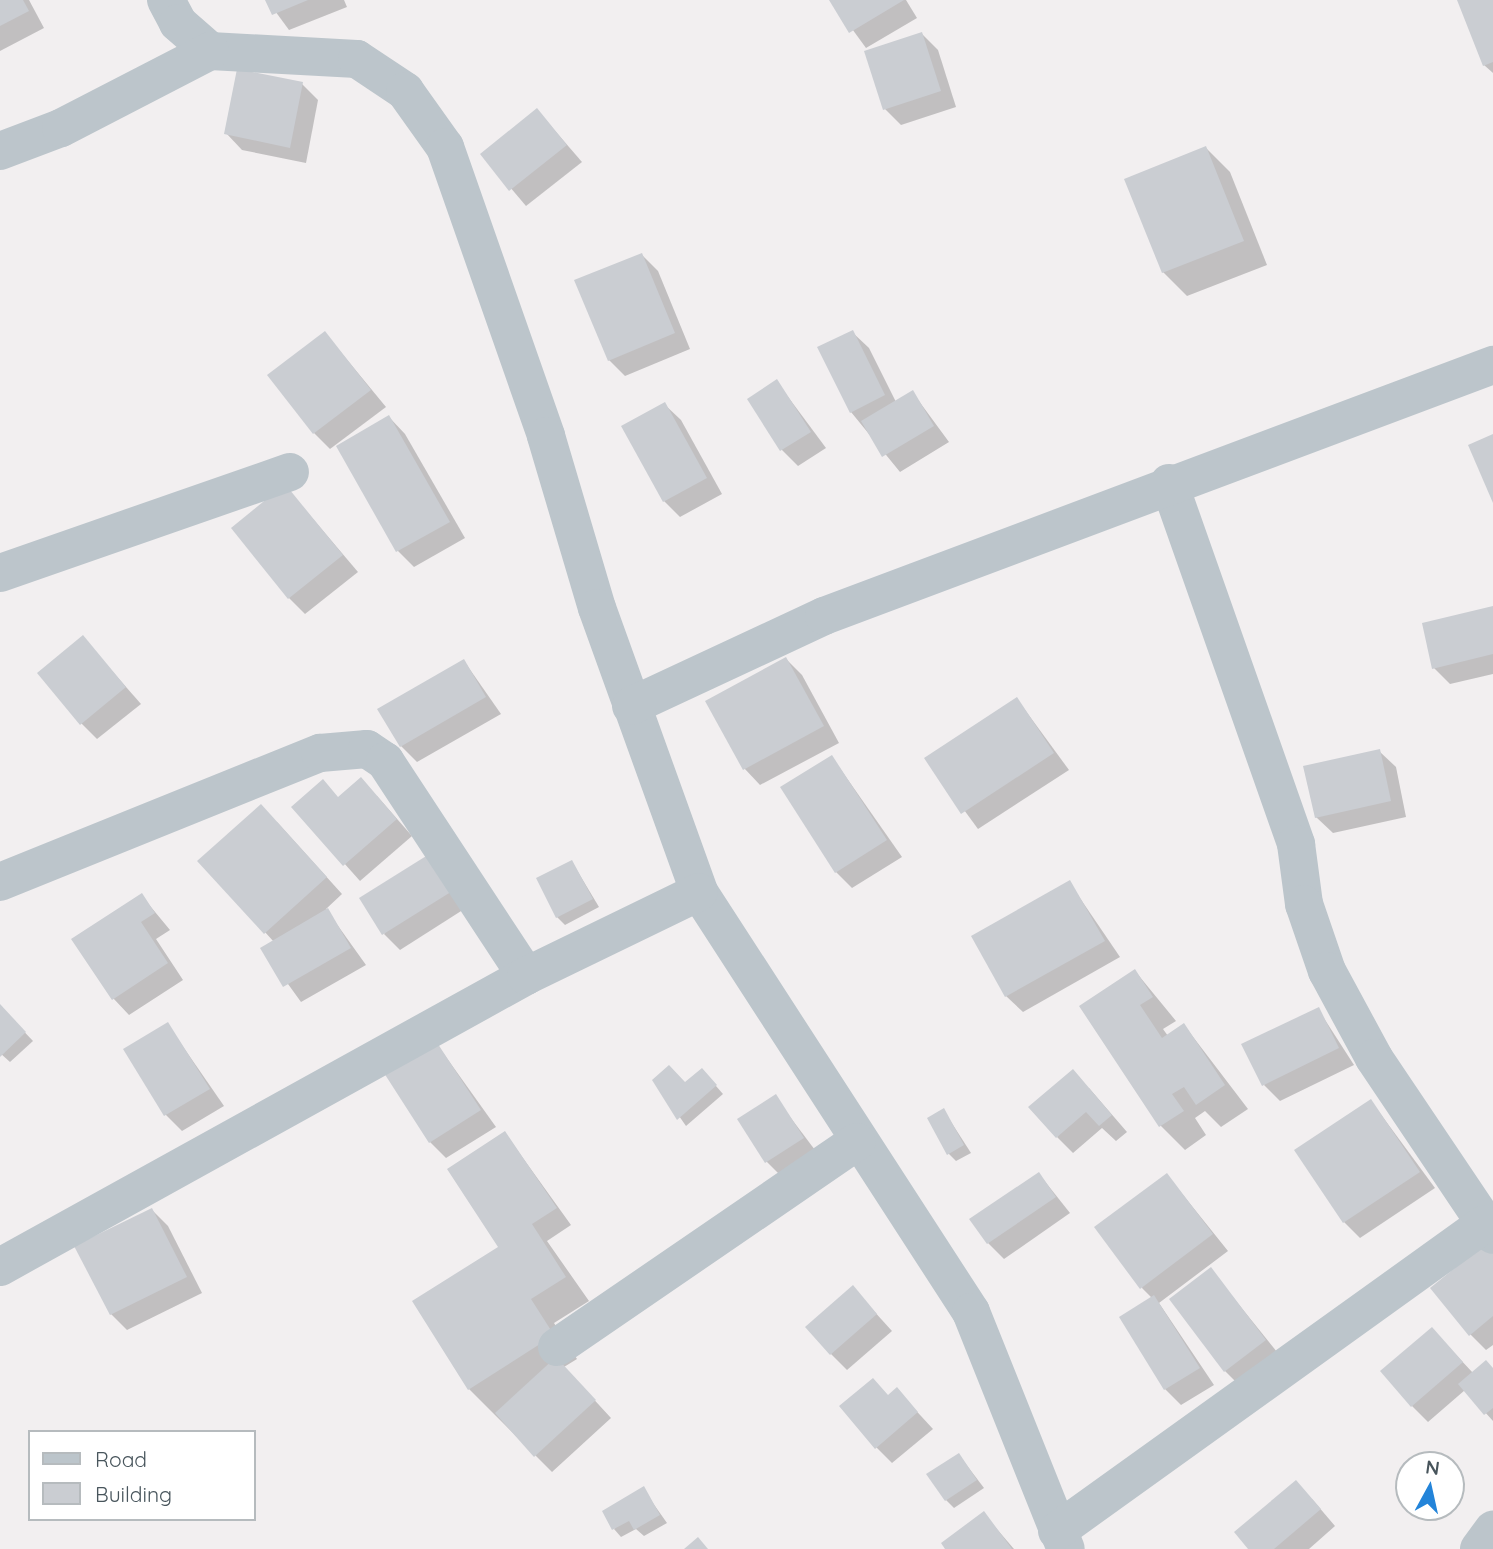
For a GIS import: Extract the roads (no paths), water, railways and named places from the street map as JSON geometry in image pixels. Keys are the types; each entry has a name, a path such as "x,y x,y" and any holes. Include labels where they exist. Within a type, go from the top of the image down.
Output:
{"street":[{"path":"166,0 178,23 210,51"},
{"path":"0,151 61,128 210,51 357,59 405,91 445,147 631,706 699,892 856,1142 971,1312 1061,1540 1488,1230 1374,1058 1327,971 1304,904 1296,844 1169,483"},
{"path":"631,706 824,617 1169,483 1493,365"},
{"path":"0,573 290,472"},
{"path":"0,882 320,753 367,749 384,761 526,976"},
{"path":"0,1268 526,976 699,892"},
{"path":"557,1347 856,1142"},
{"path":"1479,1549 1493,1530"}]}
